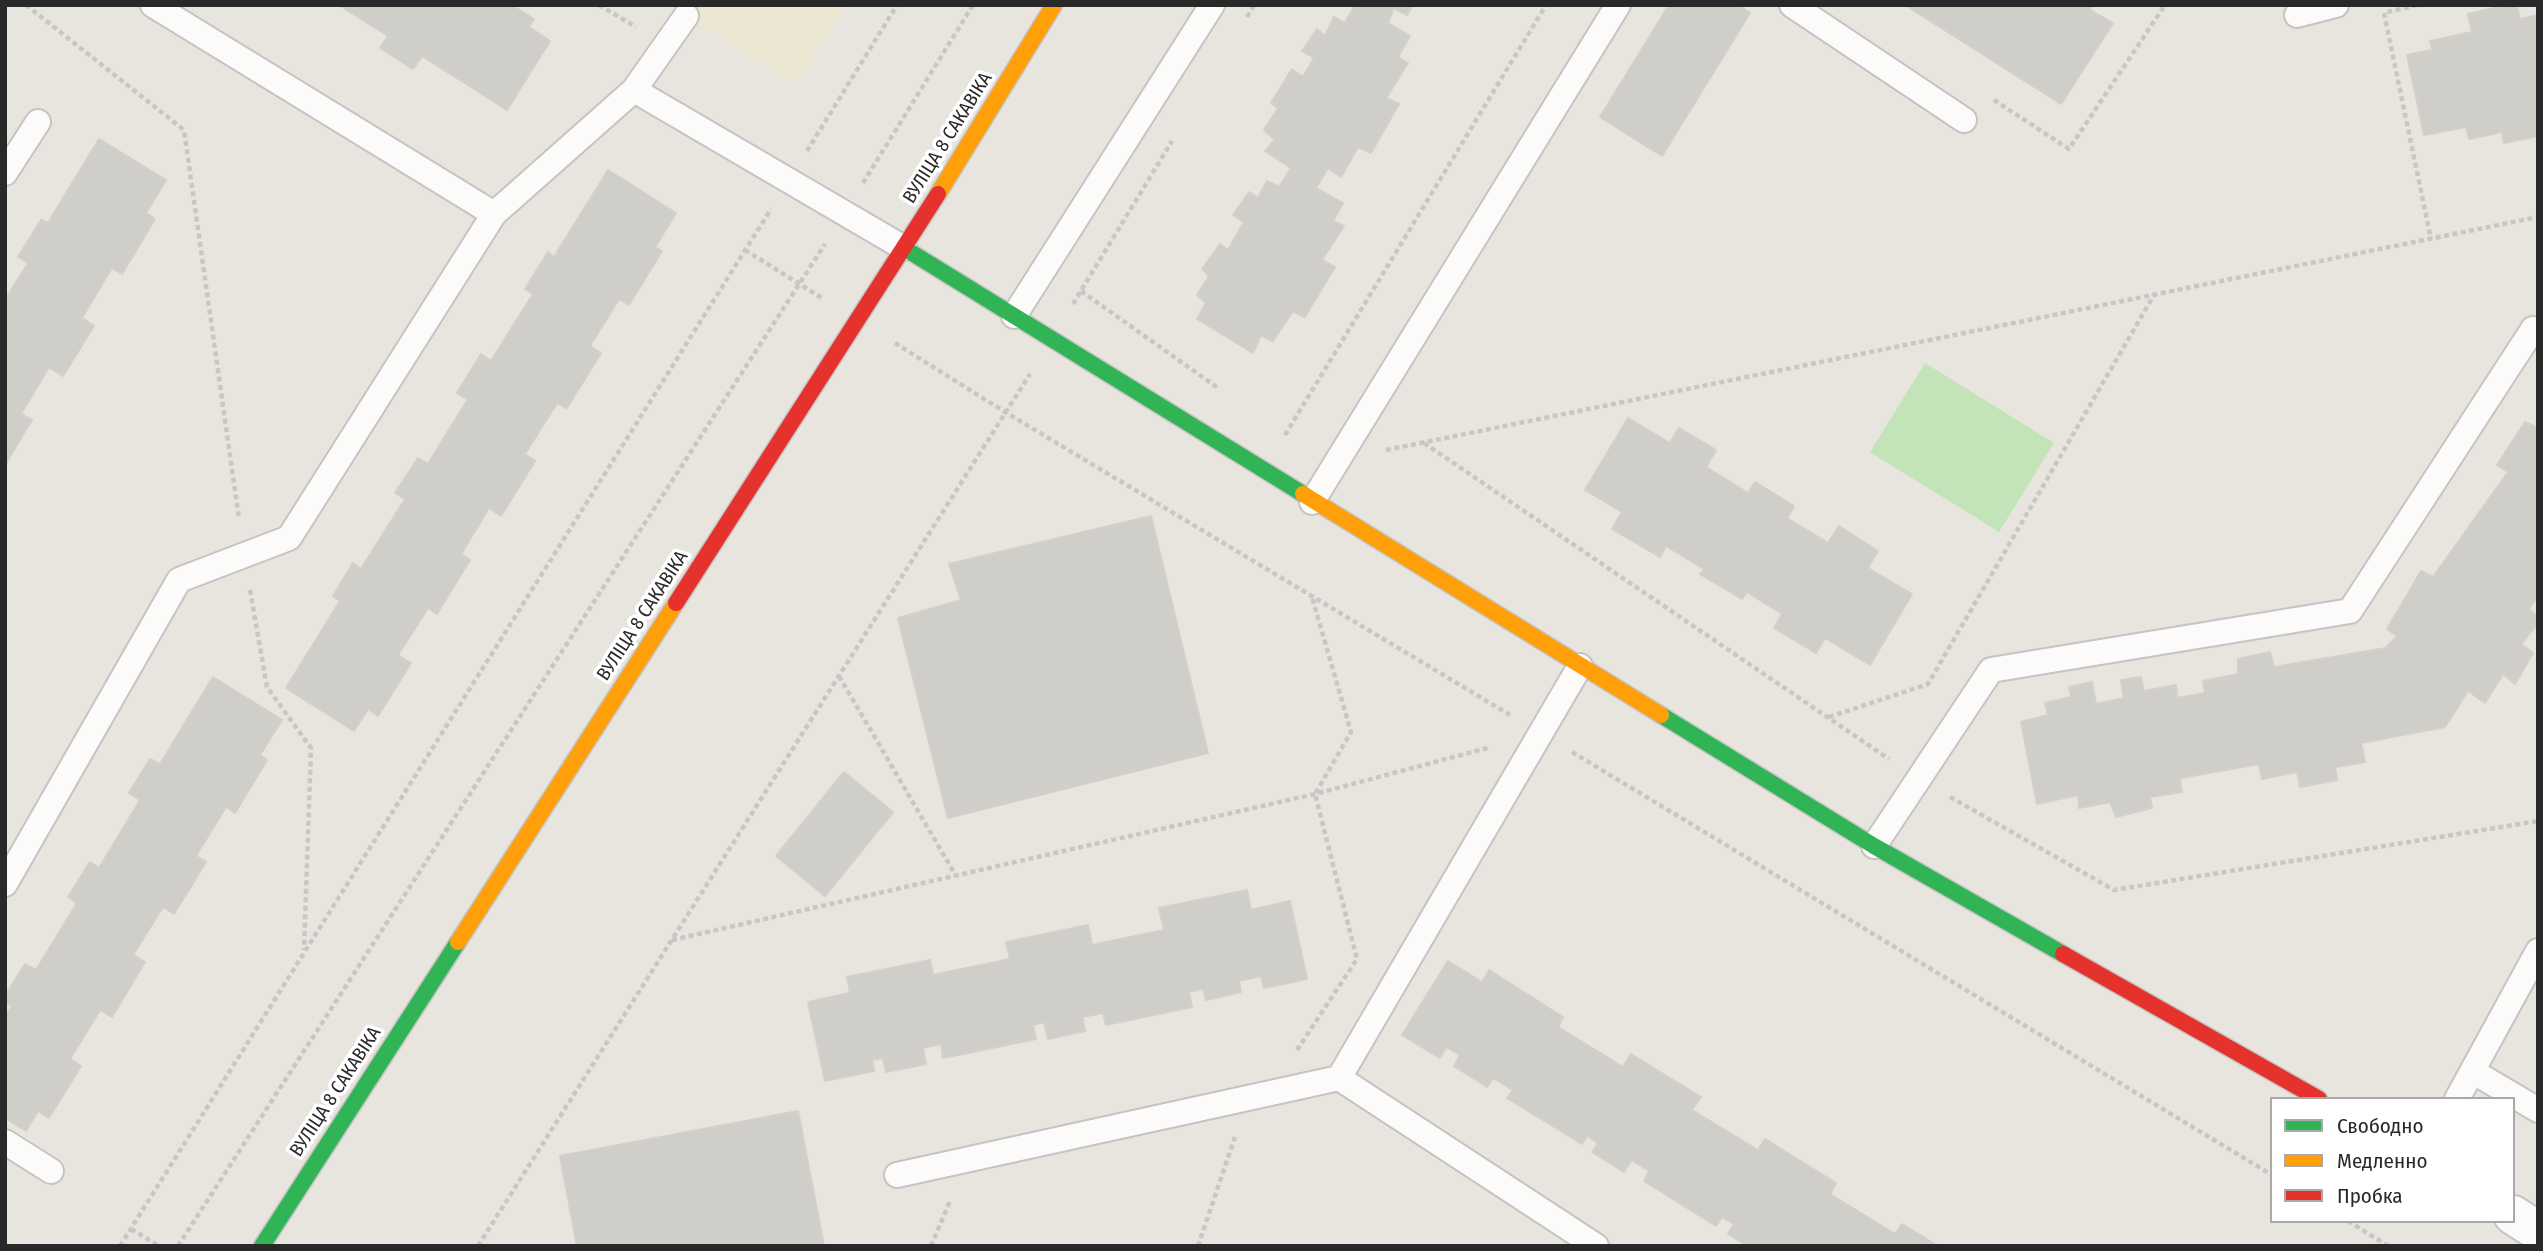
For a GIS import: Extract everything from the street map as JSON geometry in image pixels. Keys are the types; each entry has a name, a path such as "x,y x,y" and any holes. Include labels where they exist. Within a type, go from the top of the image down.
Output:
{"street":[{"name":"ВУЛІЦА 8 САКАВІКА","path":"262,1246 904,248 1054,5"},
{"path":"904,248 1312,502 1874,846 2315,1097"},
{"path":"2515,1216 2538,1231"}],"lane":[{"path":"153,5 494,214"},
{"path":"1014,316 1212,5"},
{"path":"1312,502 1618,5"},
{"path":"1792,5 1964,120"},
{"path":"2297,15 2336,5"},
{"path":"5,884 179,580 289,538 494,214 635,90 687,16"},
{"path":"635,90 904,248"},
{"path":"5,173 38,122"},
{"path":"1874,846 1991,670 2350,611 2533,329"},
{"path":"1339,1078 1580,666"},
{"path":"2459,1097 2538,951"},
{"path":"2472,1071 2538,1110"},
{"path":"897,1175 1339,1078 1596,1246"},
{"path":"5,1142 51,1171"}],"path":[{"path":"26,5 184,130 244,555 267,687 311,748 304,954"},
{"path":"120,1246 897,5"},
{"path":"178,1246 845,213 973,5"},
{"path":"1247,17 1254,5"},
{"path":"1275,427 1286,435 1546,5"},
{"path":"1989,96 2069,149 2165,5"},
{"path":"2417,5 2384,13 2431,239"},
{"path":"478,1246 1052,340 1175,136"},
{"path":"1337,460 2538,217"},
{"path":"1081,291 1229,395"},
{"path":"1828,718 1928,684 2154,295"},
{"path":"1005,412 2270,1174"},
{"path":"1291,1059 1357,959 1315,794 1351,732 1312,596"},
{"path":"839,676 956,876"},
{"path":"671,941 1315,794 1540,733"},
{"path":"1198,1246 1249,1097"},
{"path":"931,1246 967,1160"},
{"path":"2351,1223 2388,1246"},
{"path":"131,1229 159,1246"}],"shaded area":[{"path":"669,5 846,5 795,84"}],"green space":[{"path":"1925,363 2054,443 1999,532 1870,452"}],"building":[{"path":"339,5 512,5 534,19 529,27 550,41 507,110 422,56 413,69 380,48 388,36"},
{"path":"1355,5 1413,5 1407,15 1394,8 1388,23 1410,36 1398,57 1408,63 1386,98 1399,104 1371,153 1358,147 1341,177 1328,168 1316,188 1343,203 1333,221 1344,226 1322,260 1335,267 1305,317 1293,311 1273,341 1261,335 1253,353 1197,319 1206,303 1197,295 1209,276 1202,269 1220,244 1228,250 1244,222 1233,215 1249,192 1258,198 1267,181 1279,187 1291,168 1265,151 1275,140 1264,130 1278,108 1271,103 1292,69 1303,77 1314,58 1302,51 1317,29 1325,36 1334,17 1345,23"},
{"path":"1669,5 1738,5 1750,13 1662,156 1600,117"},
{"path":"1905,5 2093,5 2090,10 2113,23 2061,104"},
{"path":"2517,5 2520,19 2538,15 2538,136 2504,143 2502,132 2469,139 2466,127 2424,135 2407,55 2432,50 2430,41 2472,32 2468,14"},
{"path":"99,139 166,180 146,213 155,219 122,274 112,268 82,318 94,326 63,376 49,367 21,414 32,420 5,465 5,300 28,263 18,257 41,220 48,223"},
{"path":"608,170 676,213 655,247 662,251 629,305 619,299 590,346 601,353 567,408 557,403 525,454 535,461 501,516 489,508 461,554 470,560 437,614 428,608 398,655 411,663 378,716 368,709 354,731 286,688 340,601 333,596 353,563 361,569 405,499 395,493 418,458 428,464 468,399 457,393 481,354 491,361 533,294 525,289 548,252 554,257"},
{"path":"1628,418 1670,443 1679,428 1716,450 1706,467 1748,493 1755,482 1794,506 1787,518 1828,543 1839,526 1878,551 1868,568 1912,594 1870,665 1825,638 1816,653 1774,628 1782,614 1747,592 1742,599 1700,574 1704,569 1666,546 1660,557 1612,529 1622,512 1585,490"},
{"path":"2525,422 2538,428 2538,595 2529,609 2538,617 2538,623 2521,644 2533,653 2515,684 2503,674 2485,703 2468,691 2445,727 2361,743 2365,762 2335,767 2337,780 2300,787 2297,772 2262,779 2259,764 2180,778 2182,792 2150,797 2152,808 2116,817 2110,802 2079,808 2078,795 2037,804 2021,722 2048,715 2045,703 2071,697 2069,687 2092,682 2096,704 2124,698 2121,680 2141,677 2144,691 2176,685 2177,698 2205,693 2203,681 2238,674 2238,659 2270,652 2274,667 2386,648 2397,636 2387,629 2421,571 2433,577 2508,472 2497,465"},
{"path":"1151,516 1208,753 948,818 898,618 961,600 949,564"},
{"path":"213,677 282,720 260,755 267,760 235,813 226,807 196,856 206,862 174,914 163,907 133,955 145,962 112,1017 100,1010 70,1059 81,1066 49,1118 38,1111 26,1131 5,1118 5,1017 12,1006 5,1001 5,996 25,964 36,970 77,903 68,897 90,862 99,868 140,800 129,793 150,759 160,764"},
{"path":"844,772 893,812 825,896 776,856"},
{"path":"1247,890 1251,910 1290,901 1307,979 1264,988 1261,976 1239,981 1241,992 1206,1000 1203,989 1189,992 1192,1007 1106,1025 1103,1013 1082,1017 1085,1031 1048,1039 1044,1022 1033,1025 1036,1039 943,1058 941,1044 923,1048 926,1064 886,1072 883,1058 872,1060 874,1071 825,1081 808,1002 850,993 847,977 930,960 933,975 1010,959 1006,942 1088,925 1092,945 1164,930 1159,908"},
{"path":"1448,961 1482,982 1489,970 1563,1017 1558,1027 1623,1067 1631,1054 1701,1097 1692,1110 1758,1150 1765,1139 1836,1183 1830,1194 1895,1234 1902,1224 1938,1246 1748,1246 1728,1234 1734,1224 1722,1217 1716,1226 1644,1181 1649,1171 1632,1160 1624,1172 1592,1152 1598,1143 1587,1136 1582,1144 1507,1098 1513,1090 1493,1078 1487,1087 1454,1066 1460,1055 1446,1047 1440,1058 1402,1035"},
{"path":"798,1111 824,1246 577,1246 560,1156"}],"traffic: fast":[{"path":"904,248 1303,494"},
{"path":"1661,715 1874,846 2063,954"},
{"path":"262,1246 458,942"}],"traffic: slow":[{"path":"938,194 1054,5"},
{"path":"1303,494 1661,715"},
{"path":"458,942 676,603"}],"traffic: jam":[{"path":"676,603 938,194"},
{"path":"2063,954 2315,1097"}]}
